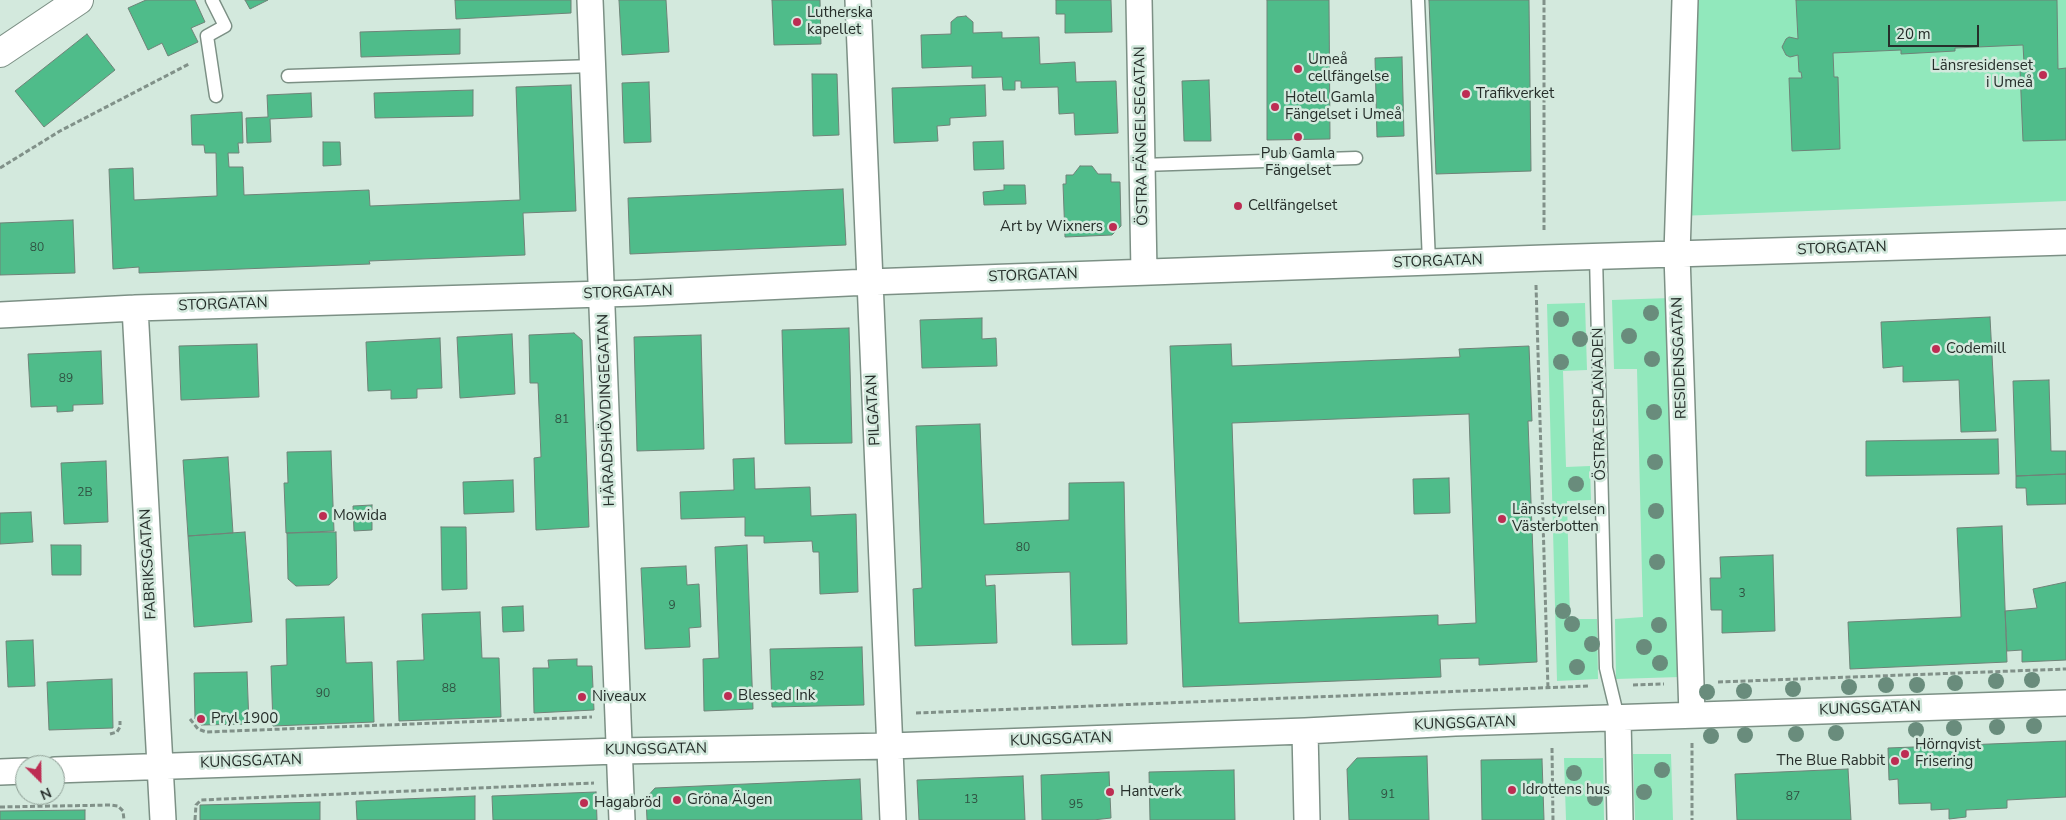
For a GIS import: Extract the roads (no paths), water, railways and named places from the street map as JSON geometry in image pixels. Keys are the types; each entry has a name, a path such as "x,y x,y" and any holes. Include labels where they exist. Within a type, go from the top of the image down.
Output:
{"street":[{"path":"0,53 79,0"},
{"name":"HÄRADSHÖVDINGEGATAN","path":"590,0 603,294 618,751 622,820"},
{"name":"PILGATAN","path":"858,0 893,820"},
{"name":"ÖSTRA FÄNGELSEGATAN","path":"1139,0 1144,272"},
{"name":"RESIDENSGATAN","path":"1684,0 1677,254 1692,715"},
{"name":"STORGATAN","path":"0,315 135,308 603,294 869,282 1596,256 2066,242"},
{"name":"FABRIKSGATAN","path":"135,308 163,820"},
{"name":"KUNGSGATAN","path":"65,770 618,751 890,746 1305,731 1455,723 2066,703"},
{"name":"ÖSTRA ESPLANADEN","path":"1618,718 1620,820"},
{"path":"1305,731 1307,820"},
{"path":"0,772 15,771"}],"lane":[{"path":"212,0 225,26 207,36 216,96"},
{"path":"1418,0 1430,262"},
{"path":"288,76 593,66"},
{"path":"1142,165 1356,158"},
{"name":"ÖSTRA ESPLANADEN","path":"1596,256 1606,668 1618,718"}],"place":[{"name":"Lutherska kapellet","path":"797,22"},
{"name":"Umeå cellfängelse","path":"1298,69"},
{"name":"Länsresidenset i Umeå","path":"2043,75"},
{"name":"Trafikverket","path":"1466,94"},
{"name":"Hotell Gamla Fängelset i Umeå","path":"1275,107"},
{"name":"Pub Gamla Fängelset","path":"1298,137"},
{"name":"Cellfängelset","path":"1238,206"},
{"name":"Art by Wixners","path":"1113,227"},
{"name":"Codemill","path":"1936,349"},
{"name":"Mowida","path":"323,516"},
{"name":"Länsstyrelsen Västerbotten","path":"1502,519"},
{"name":"Blessed Ink","path":"728,696"},
{"name":"Niveaux","path":"582,697"},
{"name":"Pryl 1900","path":"201,719"},
{"name":"Hörnqvist Frisering","path":"1905,754"},
{"name":"The Blue Rabbit","path":"1895,761"},
{"name":"Idrottens hus","path":"1512,790"},
{"name":"Hantverk","path":"1110,792"},
{"name":"Gröna Älgen","path":"677,800"},
{"name":"Hagabröd","path":"584,803"}]}
